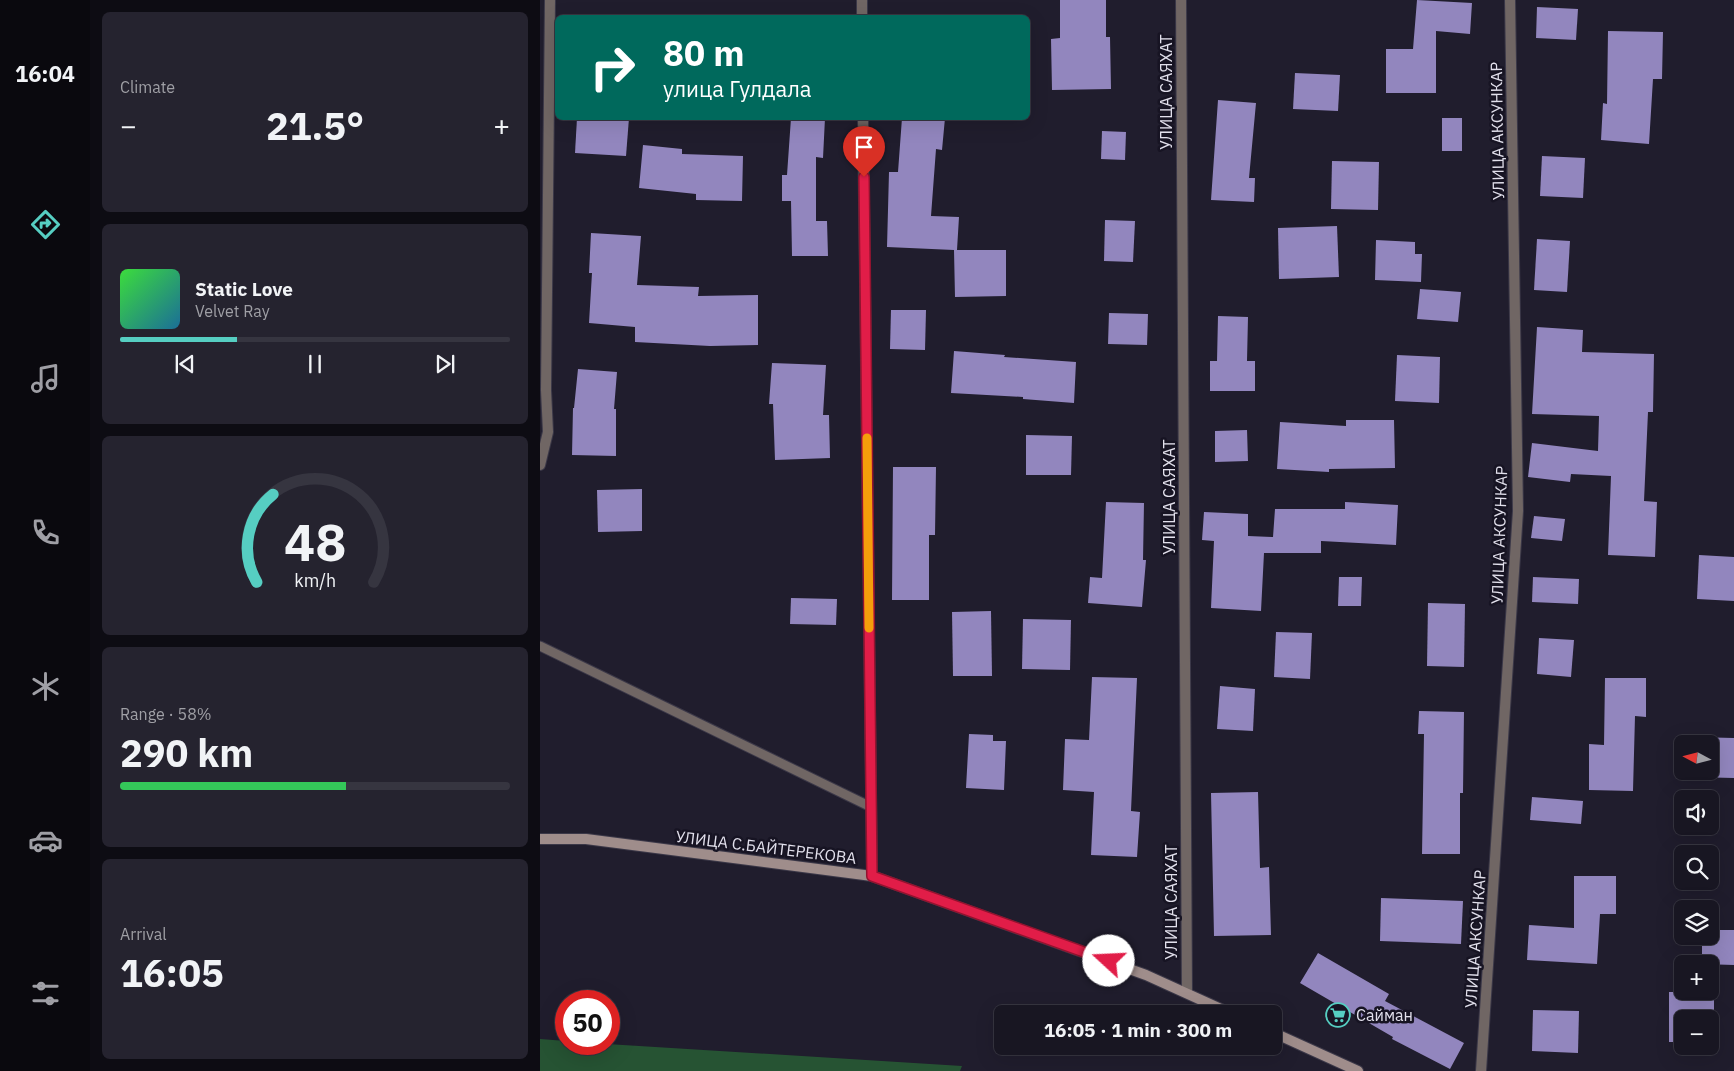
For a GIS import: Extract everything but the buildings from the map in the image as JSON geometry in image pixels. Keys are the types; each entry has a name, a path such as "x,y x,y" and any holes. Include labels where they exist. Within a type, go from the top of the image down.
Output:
{"main road":[{"name":"УЛИЦА С.БАЙТЕРЕКОВА","path":"540,839 586,839 872,876 1146,974 1213,1005"},
{"path":"1282,1037 1358,1071"}],"street":[{"path":"540,465 548,432 546,390 550,0"},
{"path":"862,0 862,15"},
{"name":"УЛИЦА САЯХАТ","path":"1180,0 1187,993"},
{"name":"УЛИЦА АКСУНКАР","path":"1481,1071 1518,510 1510,0"},
{"path":"863,120 872,876"}],"lane":[{"path":"540,646 871,807"}],"green space":[{"path":"540,1039 555,1040 555,1055 620,1055 620,1045 962,1066 960,1071 540,1071"}],"slow traffic":[{"path":"867,438 869,628"}],"place":[{"name":"Сайман","path":"1338,1015"}],"route":[{"path":"864,177 872,876 1109,961"}]}
